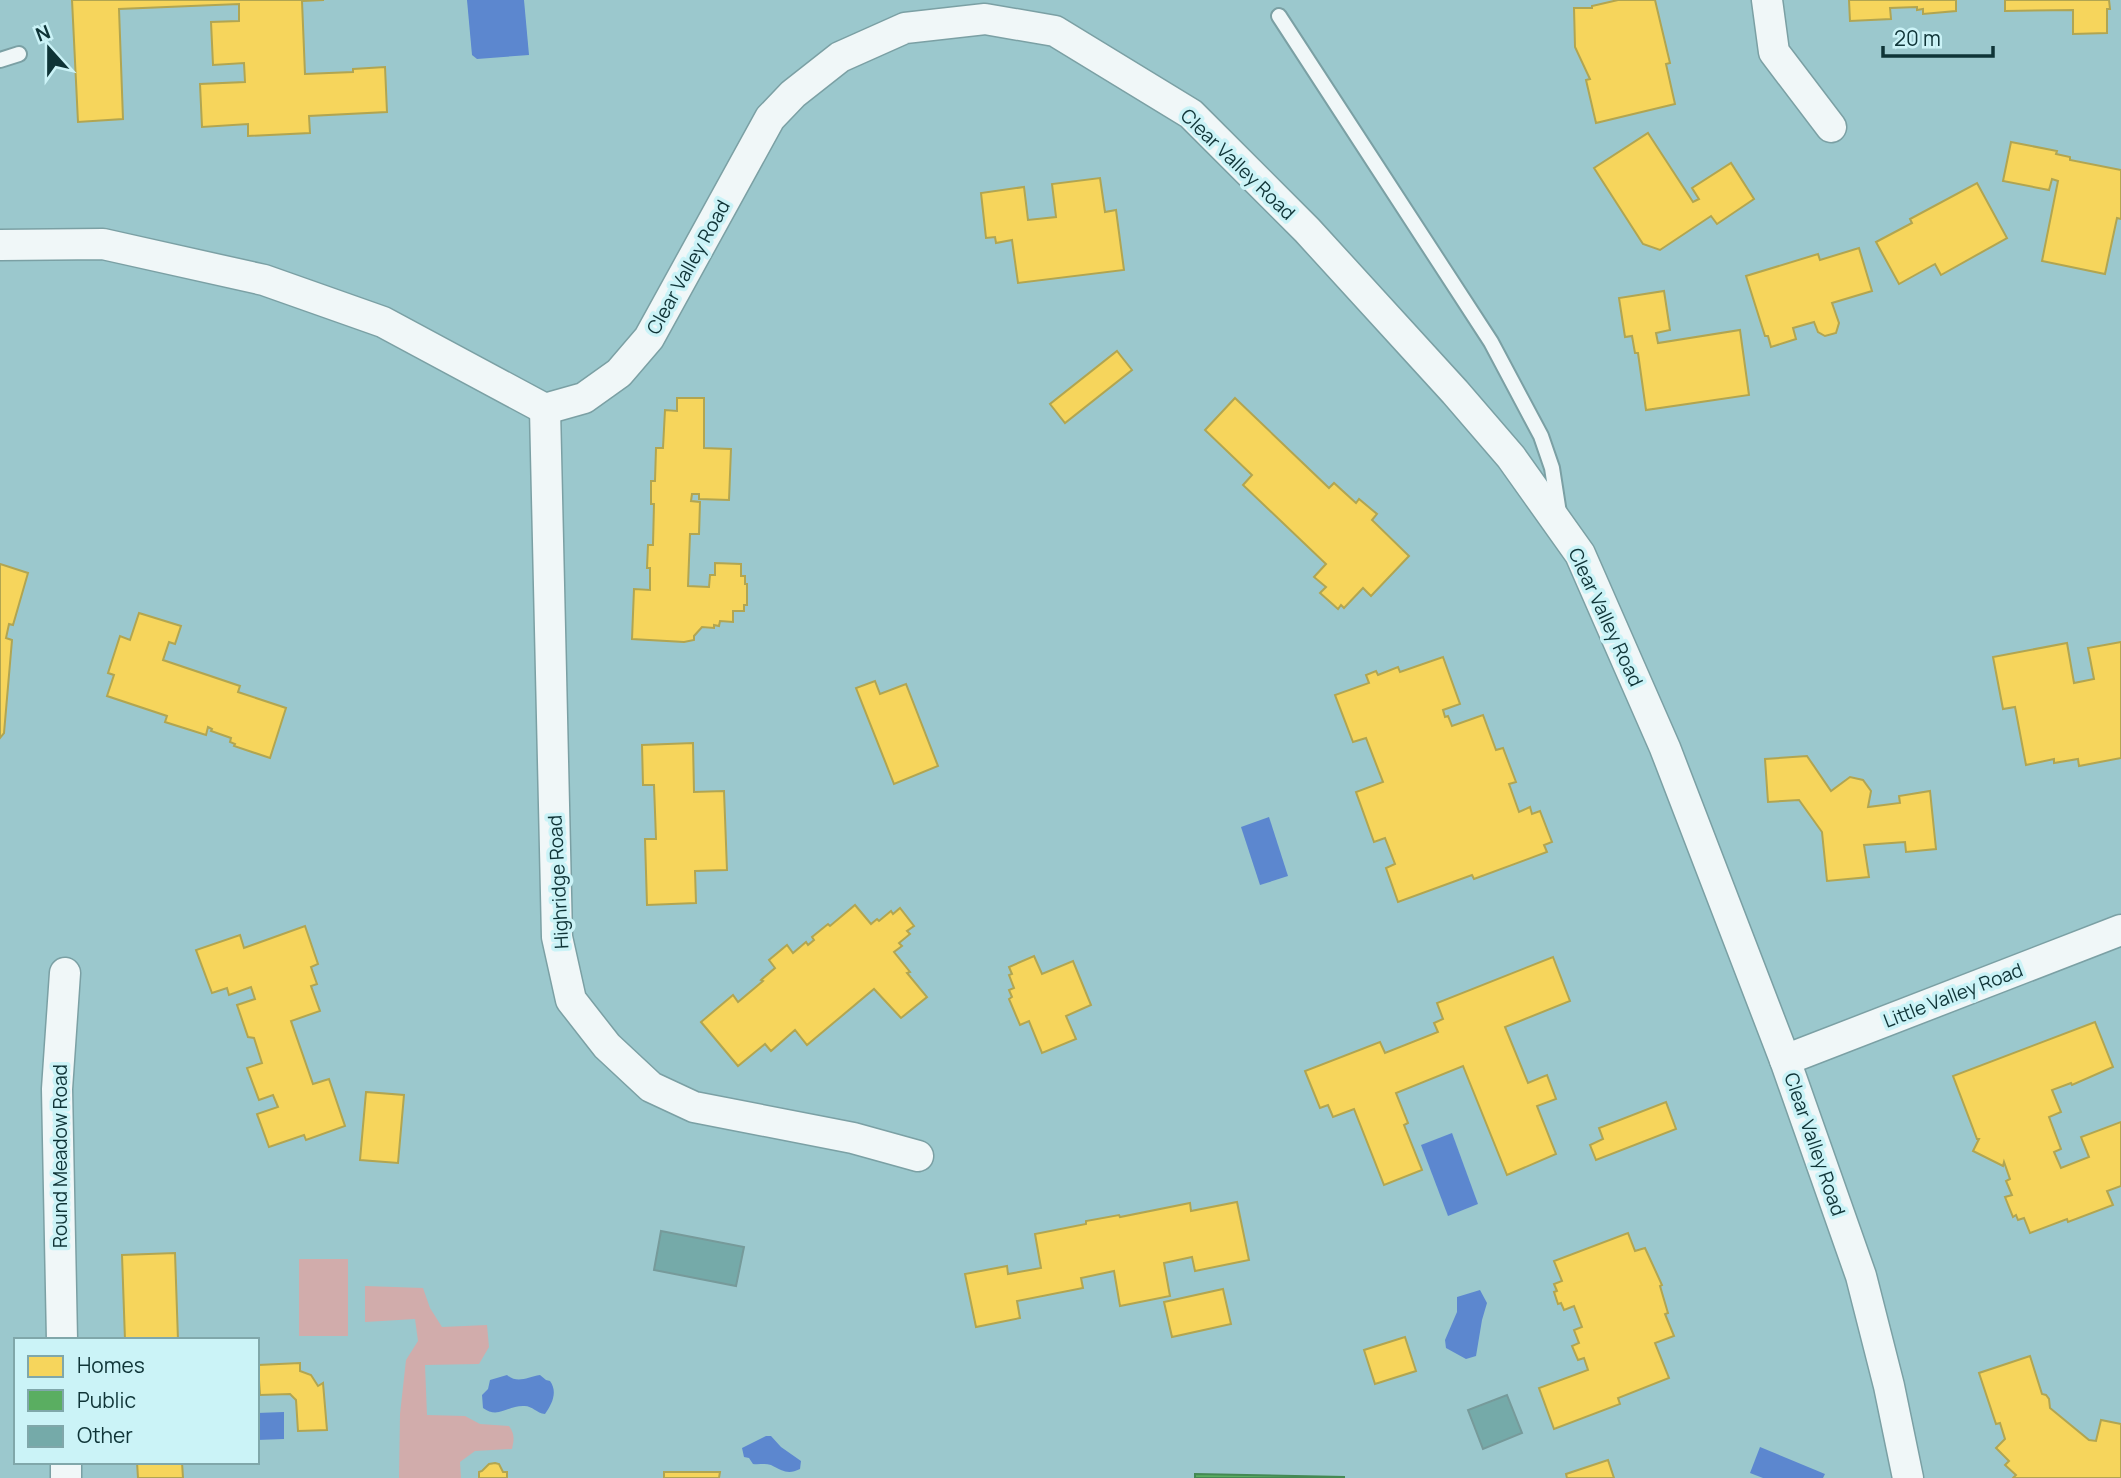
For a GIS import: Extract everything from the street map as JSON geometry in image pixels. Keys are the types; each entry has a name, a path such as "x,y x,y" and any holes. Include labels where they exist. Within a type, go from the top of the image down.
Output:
{"street":[{"path":"1767,0 1774,52 1831,127"},
{"name":"Clear Valley Road","path":"545,410 584,398 619,373 649,338 770,118 793,94 840,57 905,28 985,19 1055,31 1191,114 1307,230 1455,393 1511,457 1580,554 1665,748 1785,1060 1861,1276 1889,1386 1908,1478"},
{"path":"0,245 103,244 264,280 383,322 545,410"},
{"name":"Highridge Road","path":"545,410 557,937 571,1000 607,1046 651,1087 694,1107 853,1138 918,1156"},
{"name":"Little Valley Road","path":"1785,1060 2121,930"},
{"name":"Round Meadow Road","path":"62,1338 57,1089 65,973"}],"lane":[{"path":"1279,16 1491,342 1541,436 1552,468 1562,528"},
{"path":"0,60 19,54"}],"shaded area":[{"path":"299,1259 348,1259 348,1336 299,1336"},
{"path":"365,1286 423,1288 430,1308 442,1327 487,1325 489,1347 479,1364 425,1365 427,1415 465,1416 480,1424 509,1426 514,1437 512,1449 475,1451 460,1462 461,1478 399,1478 400,1414 406,1360 418,1341 415,1319 365,1322"}],"water":[{"path":"467,0 524,0 529,55 477,59 472,55"},
{"path":"1269,817 1288,876 1260,885 1241,827"},
{"path":"1452,1133 1478,1204 1448,1216 1421,1145"},
{"path":"1480,1290 1487,1303 1476,1356 1466,1359 1446,1348 1445,1340 1457,1312 1457,1297"},
{"path":"507,1375 519,1379 540,1375 550,1381 554,1394 545,1414 526,1406 498,1412 483,1408 482,1395 488,1389 490,1380"},
{"path":"284,1412 284,1439 259,1440 259,1413"},
{"path":"771,1436 801,1461 800,1469 786,1472 769,1464 753,1464 749,1458 744,1457 742,1448"},
{"path":"1760,1447 1825,1474 1823,1478 1763,1478 1750,1473"}],"building: Homes":[{"path":"72,0 324,0 302,1 305,74 353,72 353,69 385,67 387,112 309,116 310,133 248,136 248,124 202,127 200,84 245,82 244,63 213,65 211,22 239,21 239,4 119,9 123,119 78,122"},
{"path":"1618,0 1655,0 1670,63 1666,64 1675,104 1596,123 1586,80 1590,79 1575,47 1574,8 1592,8"},
{"path":"1849,0 1956,0 1956,11 1923,14 1923,9 1917,10 1917,7 1890,8 1891,19 1850,21"},
{"path":"2005,0 2109,0 2107,33 2073,34 2073,10 2005,11"},
{"path":"1648,133 1693,202 1699,199 1692,188 1731,163 1754,199 1717,224 1711,216 1660,250 1643,244 1594,168"},
{"path":"2011,142 2057,151 2056,154 2070,157 2070,160 2121,170 2121,219 2117,218 2105,274 2042,261 2058,181 2052,179 2049,190 2003,181"},
{"path":"1100,178 1105,212 1116,210 1124,270 1018,283 1012,240 996,243 995,237 986,238 981,193 1024,187 1028,220 1056,217 1052,184"},
{"path":"1977,183 2007,238 1941,275 1935,264 1899,284 1876,242 1912,223 1910,219"},
{"path":"1859,248 1872,291 1832,303 1839,323 1836,333 1825,336 1818,332 1814,322 1793,328 1796,339 1771,347 1746,276 1818,254 1820,260"},
{"path":"1664,291 1670,330 1656,333 1658,343 1740,330 1749,395 1646,410 1638,353 1635,353 1632,336 1625,337 1619,298"},
{"path":"1117,351 1132,370 1065,423 1050,404"},
{"path":"677,398 704,398 704,448 731,449 729,500 699,499 699,494 692,494 691,501 700,502 699,534 690,534 688,586 709,587 710,575 715,575 715,563 741,564 741,576 745,576 747,584 747,605 744,605 744,611 733,611 733,622 720,621 719,626 714,625 714,628 702,627 694,640 684,642 632,639 634,589 650,590 650,568 647,568 648,545 653,545 654,504 651,504 651,481 655,481 656,448 663,448 665,410 677,411"},
{"path":"1235,398 1329,488 1334,483 1356,503 1359,499 1377,514 1372,520 1409,556 1371,596 1363,588 1344,608 1341,605 1338,609 1320,593 1326,587 1314,577 1326,564 1243,485 1252,475 1205,430"},
{"path":"0,564 28,573 13,625 9,624 6,638 12,640 4,733 0,738"},
{"path":"139,613 181,626 175,644 169,642 163,660 240,686 238,692 286,708 270,758 234,746 235,744 230,742 231,738 211,731 208,727 206,735 165,722 167,716 107,696 114,675 108,673 120,636 130,640"},
{"path":"2121,642 2121,758 2079,766 2078,759 2054,763 2054,759 2026,765 2015,707 2003,709 1993,657 2067,643 2074,683 2094,679 2088,648"},
{"path":"1443,657 1460,704 1443,710 1445,717 1448,716 1452,726 1483,715 1496,750 1503,748 1516,782 1509,784 1519,812 1530,807 1532,814 1540,811 1552,842 1544,845 1547,852 1474,879 1472,875 1398,902 1386,868 1395,864 1385,838 1374,842 1356,792 1383,782 1366,738 1353,742 1335,695 1369,683 1366,675 1376,671 1378,675 1398,667 1400,672"},
{"path":"875,681 880,694 906,684 938,766 894,784 856,688"},
{"path":"693,743 694,792 724,791 727,870 695,871 696,903 647,905 645,839 656,839 654,785 643,785 642,745"},
{"path":"1807,756 1831,791 1850,777 1863,780 1871,791 1868,807 1900,803 1899,796 1930,791 1936,849 1906,852 1905,842 1864,845 1869,877 1827,881 1822,832 1799,800 1768,802 1765,759"},
{"path":"855,905 871,924 900,908 914,926 907,931 910,934 899,943 902,946 894,952 927,997 901,1018 874,989 807,1045 795,1030 771,1051 765,1044 738,1066 701,1022 733,995 738,1002 763,981 761,980 775,968 769,960 787,945 793,953 806,942 808,945 814,940 812,937"},
{"path":"305,926 318,964 311,967 317,984 311,986 320,1011 291,1021 313,1084 329,1079 345,1126 306,1140 304,1135 269,1147 257,1114 278,1107 273,1095 259,1100 247,1068 262,1063 254,1038 248,1037 237,1005 255,999 251,987 229,995 227,988 212,993 196,950 240,935 244,948"},
{"path":"1034,956 1042,974 1073,961 1091,1005 1066,1016 1076,1039 1042,1053 1029,1021 1020,1025 1009,999 1012,997 1009,990 1014,988 1009,967"},
{"path":"1553,957 1570,1001 1505,1027 1528,1083 1547,1075 1556,1099 1537,1106 1556,1154 1507,1175 1463,1066 1396,1093 1408,1123 1404,1125 1422,1170 1384,1185 1354,1109 1333,1117 1328,1105 1320,1108 1305,1071 1380,1042 1385,1053 1438,1032 1434,1023 1443,1019 1437,1003"},
{"path":"2095,1022 2113,1067 2072,1085 2071,1083 2052,1090 2061,1112 2049,1117 2061,1149 2054,1152 2061,1168 2089,1157 2081,1137 2121,1122 2121,1186 2107,1191 2113,1205 2030,1233 2024,1218 2018,1220 2016,1215 2013,1217 2005,1197 2012,1195 2006,1181 2010,1179 2004,1162 2003,1166 1973,1151 1979,1139 1953,1076"},
{"path":"366,1092 404,1095 398,1163 360,1160"},
{"path":"1666,1102 1676,1129 1596,1160 1590,1145 1603,1139 1599,1128"},
{"path":"1237,1202 1249,1260 1195,1271 1192,1257 1164,1263 1170,1296 1120,1306 1114,1271 1081,1278 1083,1288 1017,1301 1020,1318 976,1327 965,1274 1007,1266 1008,1274 1041,1268 1035,1234 1086,1224 1086,1221 1190,1203 1191,1211"},
{"path":"1628,1233 1635,1251 1645,1248 1662,1285 1660,1286 1668,1313 1665,1314 1674,1336 1655,1343 1669,1378 1618,1398 1620,1404 1554,1429 1539,1388 1588,1370 1584,1358 1578,1360 1572,1346 1579,1343 1574,1330 1582,1327 1574,1306 1564,1310 1561,1303 1558,1304 1554,1292 1557,1291 1554,1284 1562,1281 1554,1261"},
{"path":"175,1253 178,1338 125,1338 122,1255"},
{"path":"1223,1289 1231,1324 1172,1337 1164,1302"},
{"path":"1405,1337 1416,1371 1375,1384 1364,1350"},
{"path":"2030,1356 2042,1394 2049,1399 2050,1408 2089,1440 2096,1441 2101,1420 2121,1424 2121,1478 2013,1478 2016,1475 2005,1465 2009,1461 1996,1448 2005,1439 2000,1423 1996,1424 1979,1373"},
{"path":"300,1363 300,1371 311,1375 318,1386 323,1383 327,1430 298,1431 296,1400 290,1394 260,1395 259,1365"},
{"path":"1608,1460 1614,1478 1567,1478 1566,1474"},
{"path":"495,1463 499,1464 503,1472 507,1472 507,1478 479,1478 479,1472"},
{"path":"137,1464 182,1464 183,1478 138,1478"},
{"path":"664,1472 720,1472 719,1478 664,1478"}],"building: Public":[{"path":"1195,1474 1344,1477 1344,1478 1195,1478"}],"building: Other":[{"path":"661,1231 744,1247 736,1286 654,1270"},
{"path":"1507,1395 1522,1433 1483,1449 1468,1410"}]}
